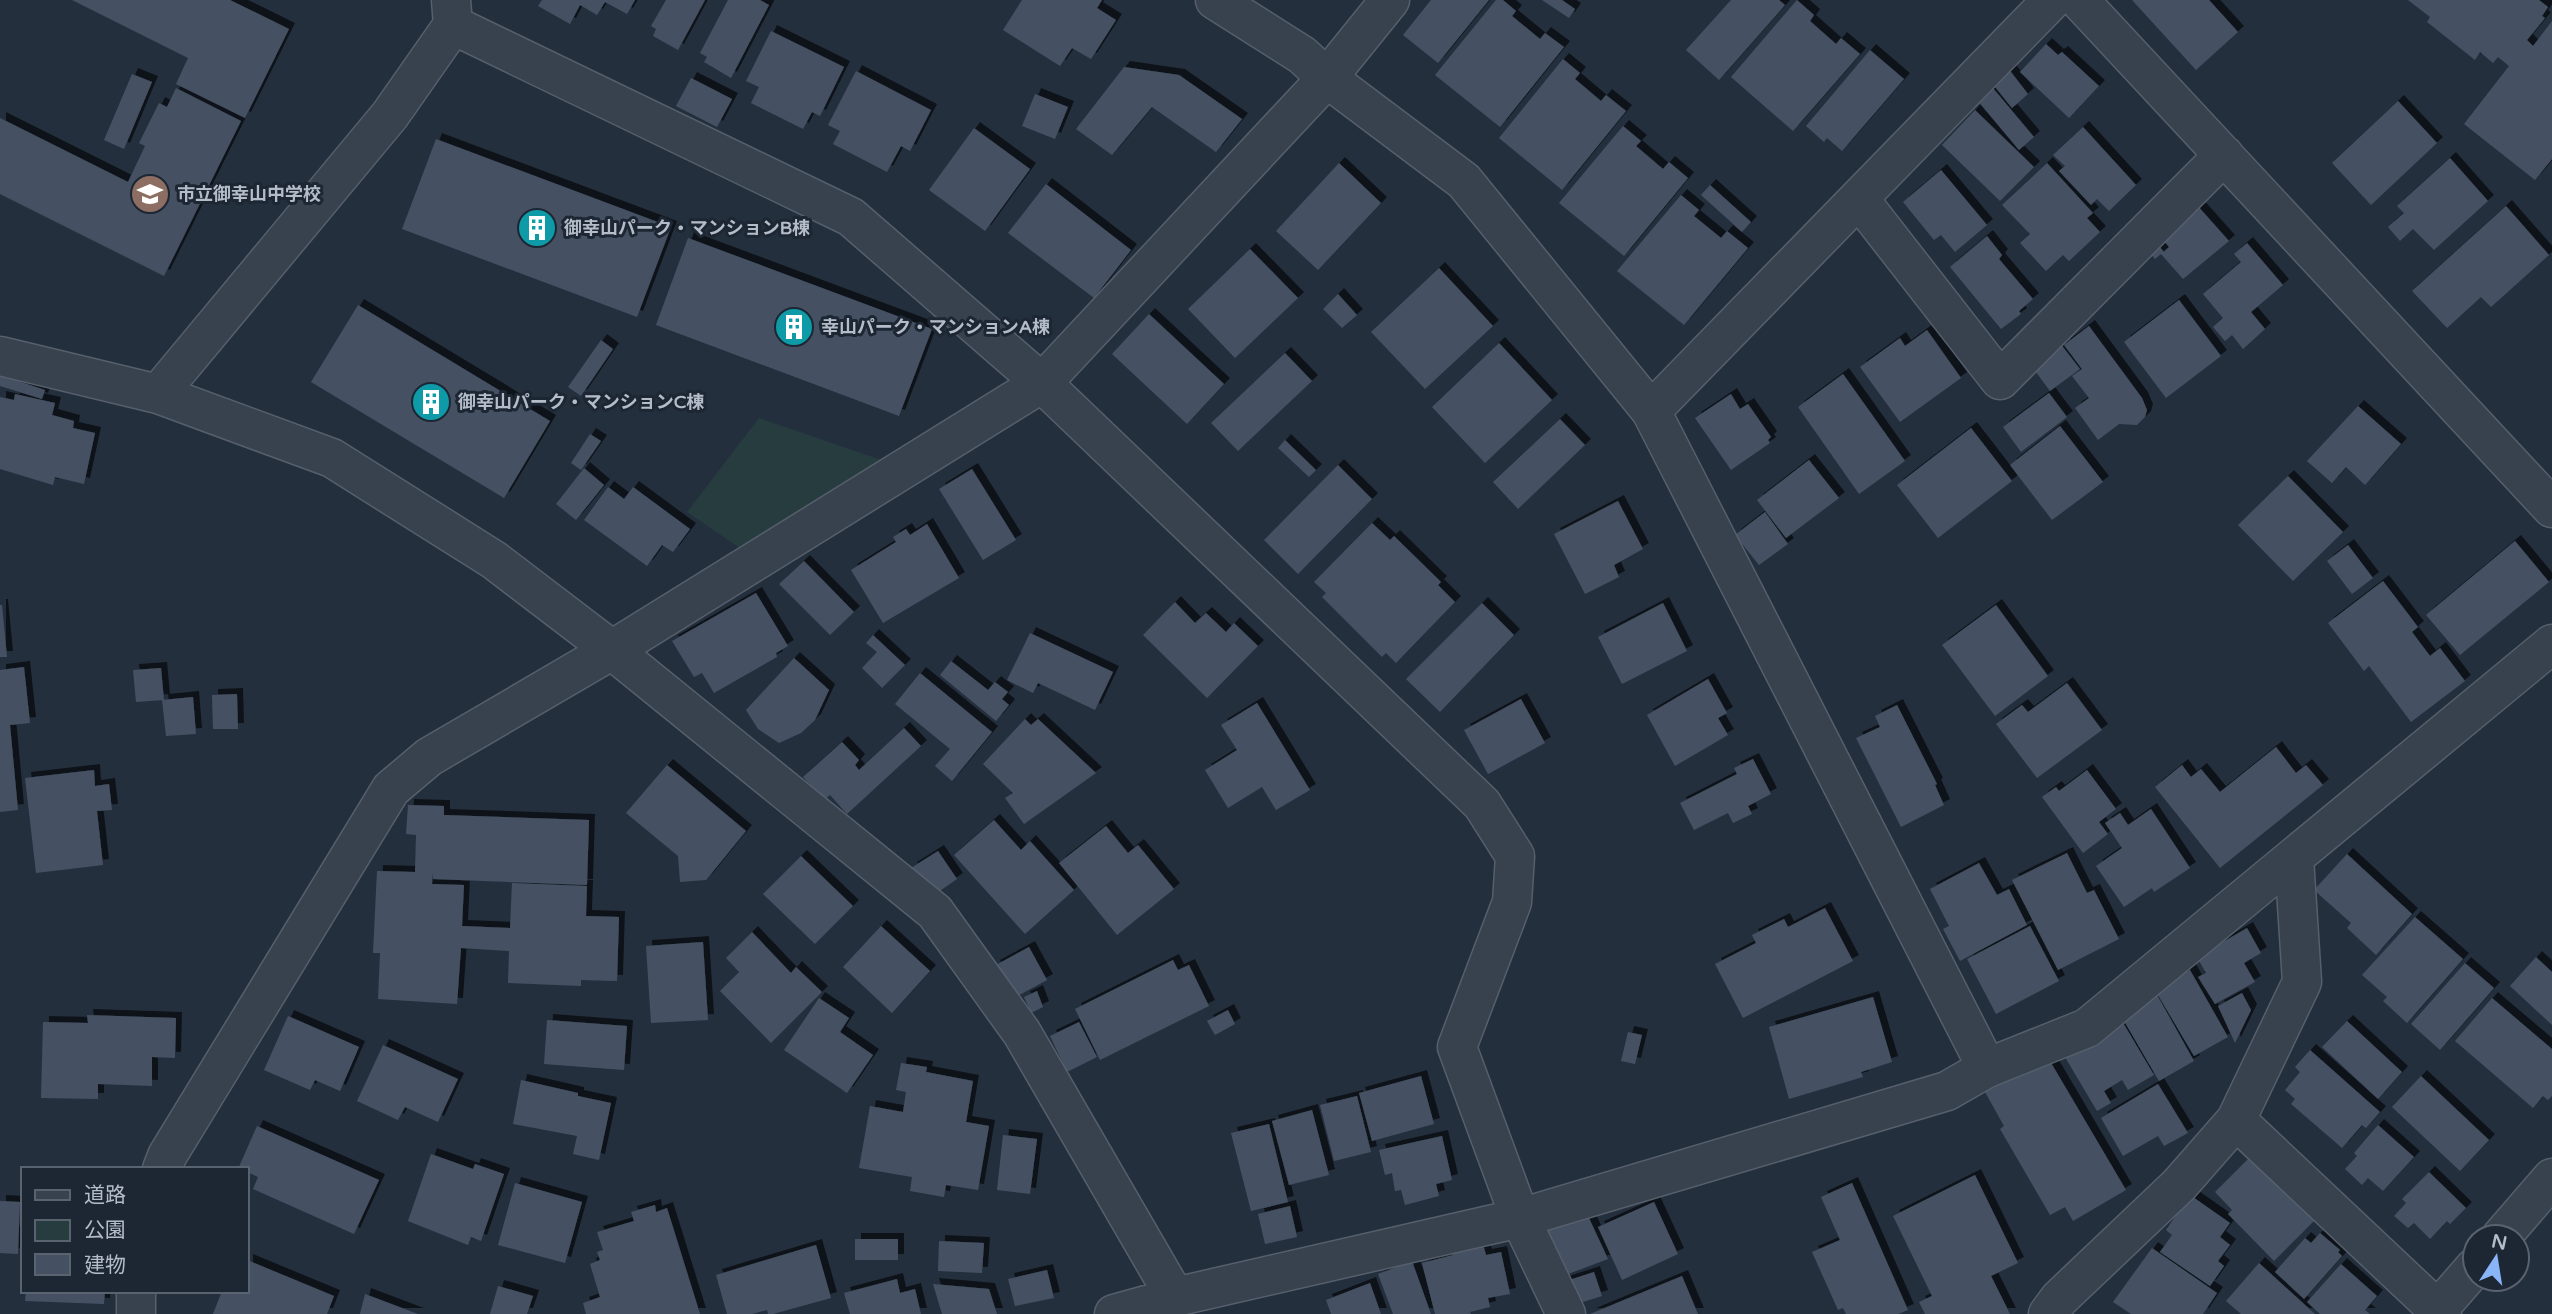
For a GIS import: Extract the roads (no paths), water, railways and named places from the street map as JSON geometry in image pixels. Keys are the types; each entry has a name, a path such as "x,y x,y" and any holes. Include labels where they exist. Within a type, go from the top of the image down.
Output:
{"street":[{"path":"1215,0 1302,55 1327,78 1464,181 1651,411 1987,1068"},
{"path":"163,1167 174,1144 391,789 429,757 612,650 1042,383 1327,78 1390,0"},
{"path":"1651,411 2052,0"},
{"path":"2079,0 2552,508"},
{"path":"158,394 390,115 452,12 851,217 1042,383 1482,804 1515,856 1512,902 1457,1047 1521,1218 1566,1314"},
{"path":"1859,200 2000,380 2224,155"},
{"path":"0,356 158,394 332,458 494,560 612,650 935,912 1023,1033 1175,1297"},
{"path":"1114,1314 1175,1297 1521,1218 1947,1091 1987,1068 2087,1028 2552,644"},
{"path":"2048,1314 2059,1298 2179,1185 2236,1120 2302,982 2294,858"},
{"path":"2236,1120 2438,1313 2461,1284"},
{"path":"2513,1223 2552,1178"},
{"path":"136,1293 136,1314"}],"place":[{"name":"市立御幸山中学校","path":"150,194"},
{"name":"御幸山パーク・マンションB棟","path":"537,228"},
{"name":"幸山パーク・マンションA棟","path":"794,327"},
{"name":"御幸山パーク・マンションC棟","path":"431,402"}]}
